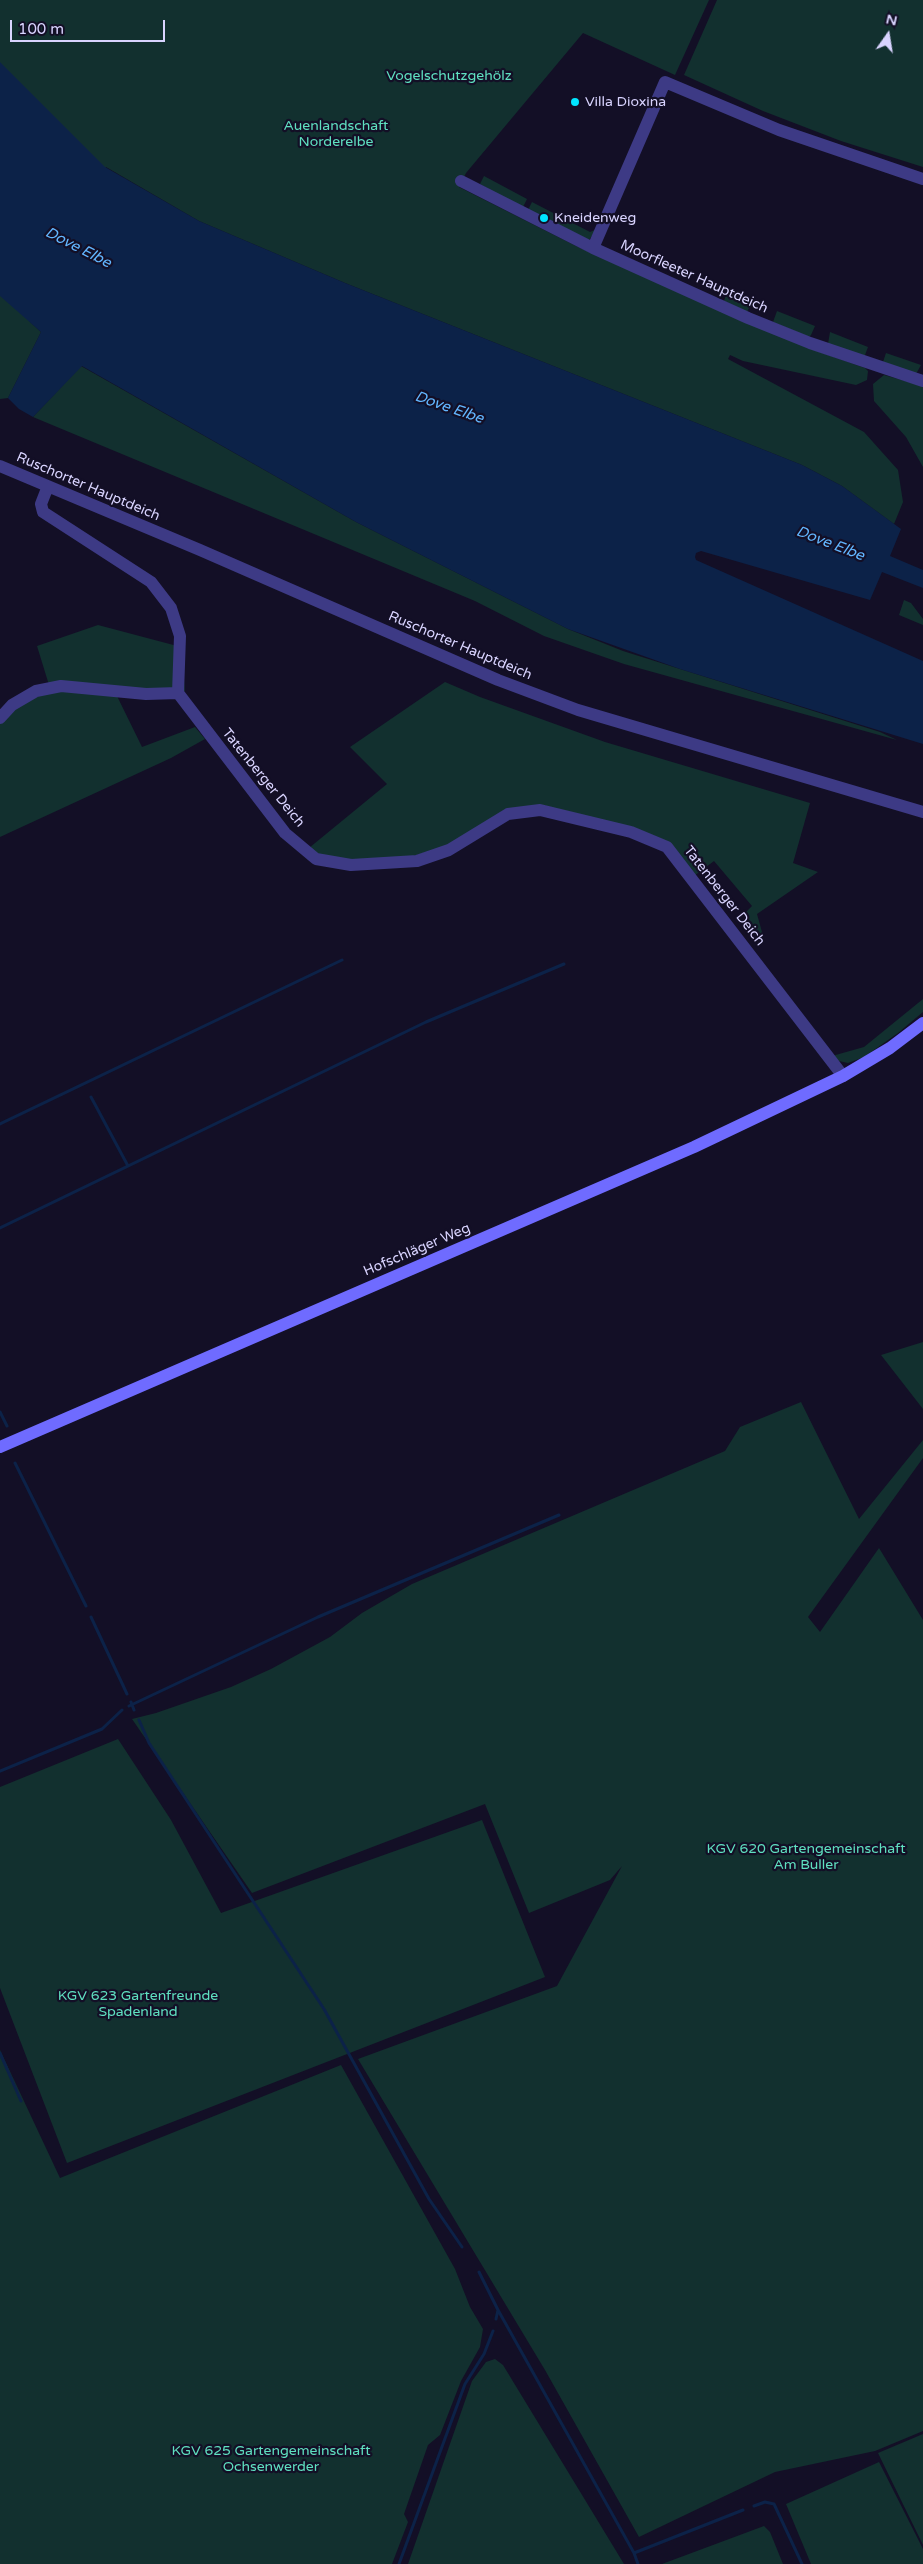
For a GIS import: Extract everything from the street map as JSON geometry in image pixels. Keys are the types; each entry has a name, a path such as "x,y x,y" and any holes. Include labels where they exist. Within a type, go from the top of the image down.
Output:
{"street":[{"path":"593,248 665,82 779,130 923,179"},
{"name":"Moorfleeter Hauptdeich","path":"461,182 593,248 810,343 923,381"},
{"name":"Ruschorter Hauptdeich","path":"0,466 498,680 578,710 923,812"},
{"path":"0,718 12,705 36,691 61,686 146,694 178,693 180,636 171,608 151,582 43,512 41,504 48,486"},
{"name":"Tatenberger Deich","path":"178,693 285,833 316,859 351,864 417,861 449,850 508,814 540,810 631,832 667,847 843,1076"},
{"name":"Hofschläger Weg","path":"0,1447 694,1147 843,1076 917,1031 923,1023"}],"green space":[{"name":"Auenlandschaft Norderelbe","path":"0,0 709,0 675,75 583,33 466,173 459,187 578,247 811,349 865,368 868,371 867,380 856,385 743,361 730,355 728,359 864,432 898,470 903,502 894,524 842,486 802,465 345,283 199,221 106,167 29,321 41,332 8,398 0,399"},
{"path":"717,0 923,0 923,167 841,141 763,111 684,75"},
{"path":"484,176 527,199 522,209 480,184"},
{"path":"532,202 590,232 597,229 589,240 528,210"},
{"path":"727,292 752,302 747,312 724,301"},
{"path":"777,311 815,326 811,335 809,337 773,322"},
{"path":"830,332 868,347 865,355 863,356 828,344"},
{"path":"886,353 921,365 916,374 883,362"},
{"path":"81,366 356,522 568,629 623,651 880,732 897,740 624,664 544,636 475,601 33,417"},
{"path":"884,375 923,386 923,467 906,437 874,401 873,384"},
{"path":"904,600 911,603 923,619 923,625 899,615"},
{"path":"98,625 181,647 185,691 117,696 142,747 195,727 205,739 171,758 0,837 0,712 49,685 37,646"},
{"path":"445,682 480,697 605,742 810,803 793,863 818,872 757,914 765,943 743,915 752,906 714,861 694,876 670,846 543,805 446,846 414,856 352,860 315,854 309,848 387,784 350,747"},
{"path":"923,999 923,1012 898,1033 864,1057 848,1063 839,1061 832,1056 864,1047"},
{"path":"923,1342 923,1409 881,1355"},
{"name":"KGV 620 Gartengemeinschaft Am Buller","path":"801,1402 859,1519 923,1440 923,1458 808,1617 820,1632 879,1548 923,1620 923,2431 875,2451 775,2472 639,2537 545,2370 358,2059 557,1986 622,1866 610,1880 529,1913 485,1804 252,1893 132,1719 156,1713 231,1687 271,1669 330,1637 362,1613 412,1584 725,1451 740,1427"},
{"name":"KGV 623 Gartenfreunde Spadenland","path":"118,1739 171,1820 221,1913 482,1820 545,1977 67,2163 0,1988 0,1787"},
{"name":"KGV 625 Gartengemeinschaft Ochsenwerder","path":"0,2050 60,2178 341,2065 455,2269 470,2307 483,2329 480,2347 461,2381 440,2435 428,2445 404,2514 408,2522 392,2564 0,2564"},
{"path":"495,2359 503,2365 624,2564 408,2564 472,2381 486,2362"},
{"path":"923,2434 923,2545 878,2453"},
{"path":"879,2462 923,2549 923,2564 811,2564 786,2504"},
{"path":"764,2526 770,2532 783,2564 662,2564"}],"water":[{"name":"Dove Elbe","path":"0,62 105,167 199,221 345,283 802,465 842,486 901,529 890,556 923,570 923,588 882,572 870,600 701,551 696,553 695,557 696,560 923,661 923,744 680,669 568,629 356,522 82,366 33,417 19,409 8,398 41,332 0,296"}],"waterway":[{"path":"0,1124 342,960"},
{"path":"0,1228 426,1022 564,964"},
{"path":"91,1097 128,1166"},
{"path":"0,1412 7,1426"},
{"path":"15,1463 86,1606"},
{"path":"129,1706 318,1617 559,1515"},
{"path":"91,1617 127,1694"},
{"path":"131,1702 134,1710"},
{"path":"0,1771 102,1729 122,1710"},
{"path":"139,1720 149,1743 324,2009 429,2199 462,2247"},
{"path":"0,2053 21,2101"},
{"path":"479,2272 498,2310 496,2319"},
{"path":"498,2310 634,2553 743,2510"},
{"path":"399,2564 465,2384 484,2354 493,2331"},
{"path":"754,2506 765,2502 774,2504 802,2564"},
{"path":"634,2553 638,2564"}],"place":[{"name":"Villa Dioxina","path":"575,102"},
{"name":"Kneidenweg","path":"544,218"}],"park label":[{"name":"Vogelschutzgehölz","path":"449,76"}]}
